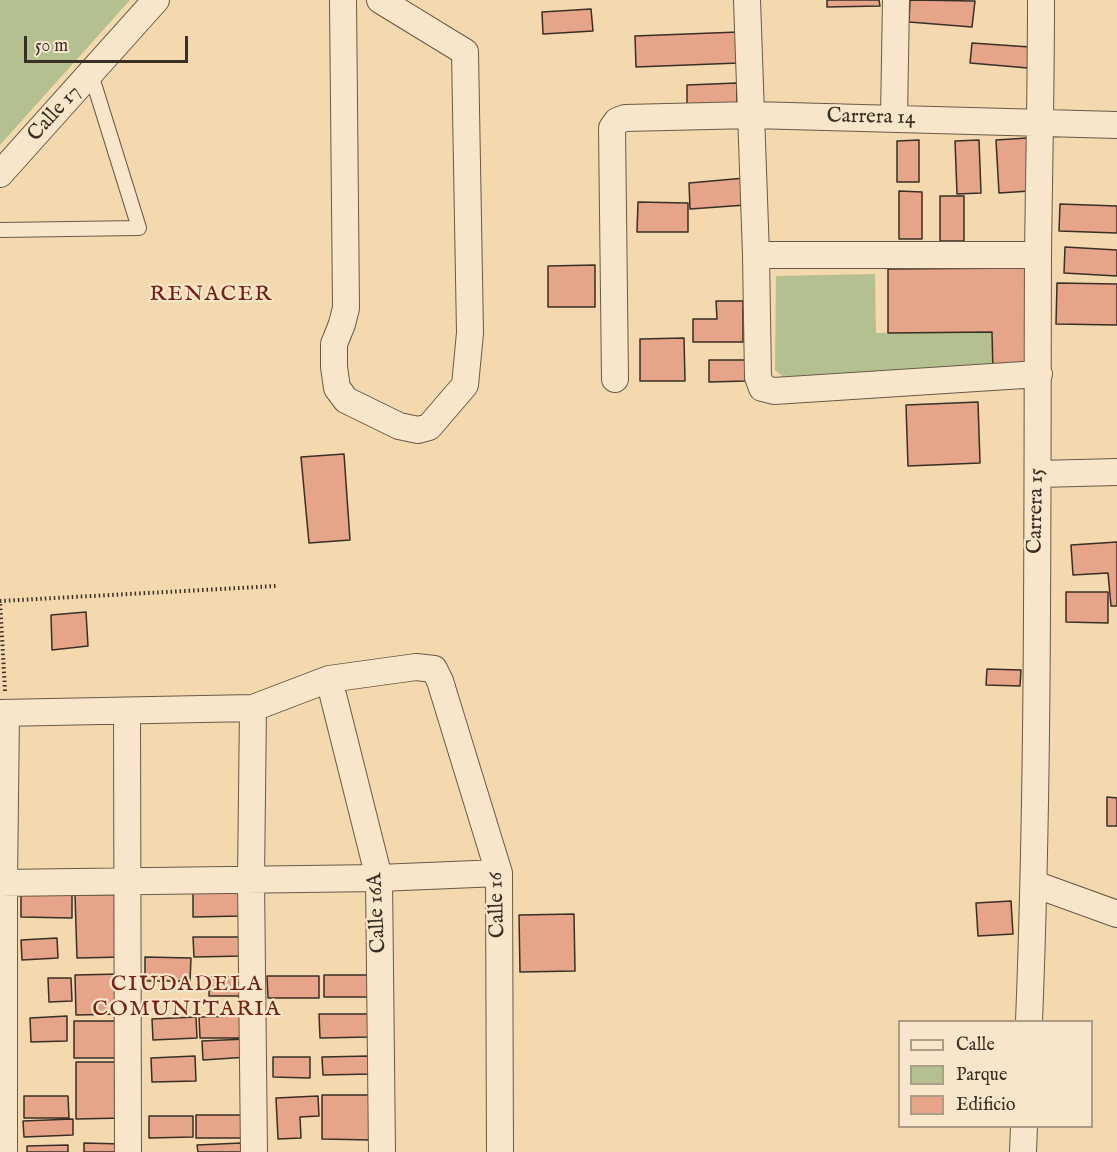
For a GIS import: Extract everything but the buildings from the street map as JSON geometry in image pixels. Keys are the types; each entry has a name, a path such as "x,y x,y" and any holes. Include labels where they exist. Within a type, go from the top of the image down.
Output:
{"street":[{"name":"Calle 17","path":"0,174 156,0"},
{"path":"343,0 346,308 334,344 336,378 338,388 346,400 399,426 418,430 429,427 465,385 470,333 465,52 380,0"},
{"path":"747,0 758,377 762,388 774,391 1039,374"},
{"path":"894,118 896,0"},
{"name":"Carrera 15","path":"1029,1020 1034,884 1041,0"},
{"name":"Carrera 14","path":"615,379 612,128 617,121 625,118 752,115 1117,125"},
{"path":"756,255 1038,255"},
{"path":"1038,474 1117,472"},
{"name":"Calle 16","path":"329,679 416,668 434,669 440,681 500,873 500,1152"},
{"path":"4,1152 3,713 254,708 329,679"},
{"name":"Calle 16A","path":"329,679 380,878 382,1152"},
{"path":"254,708 251,880 254,1152"},
{"path":"127,711 128,1152"},
{"path":"2,884 380,878 500,873"},
{"path":"1034,884 1117,914"},
{"path":"1023,1152 1024,1128"}],"lane":[{"path":"0,230 139,228 91,74"}],"path":[{"path":"3,713 0,601 276,586"}],"green space":[{"path":"0,0 130,0 0,145"},
{"path":"875,274 876,333 992,332 993,374 788,381 775,370 776,276"}],"district":[{"name":"RENACER","path":"211,295"},
{"name":"CIUDADELA COMUNITARIA","path":"187,998"}]}
